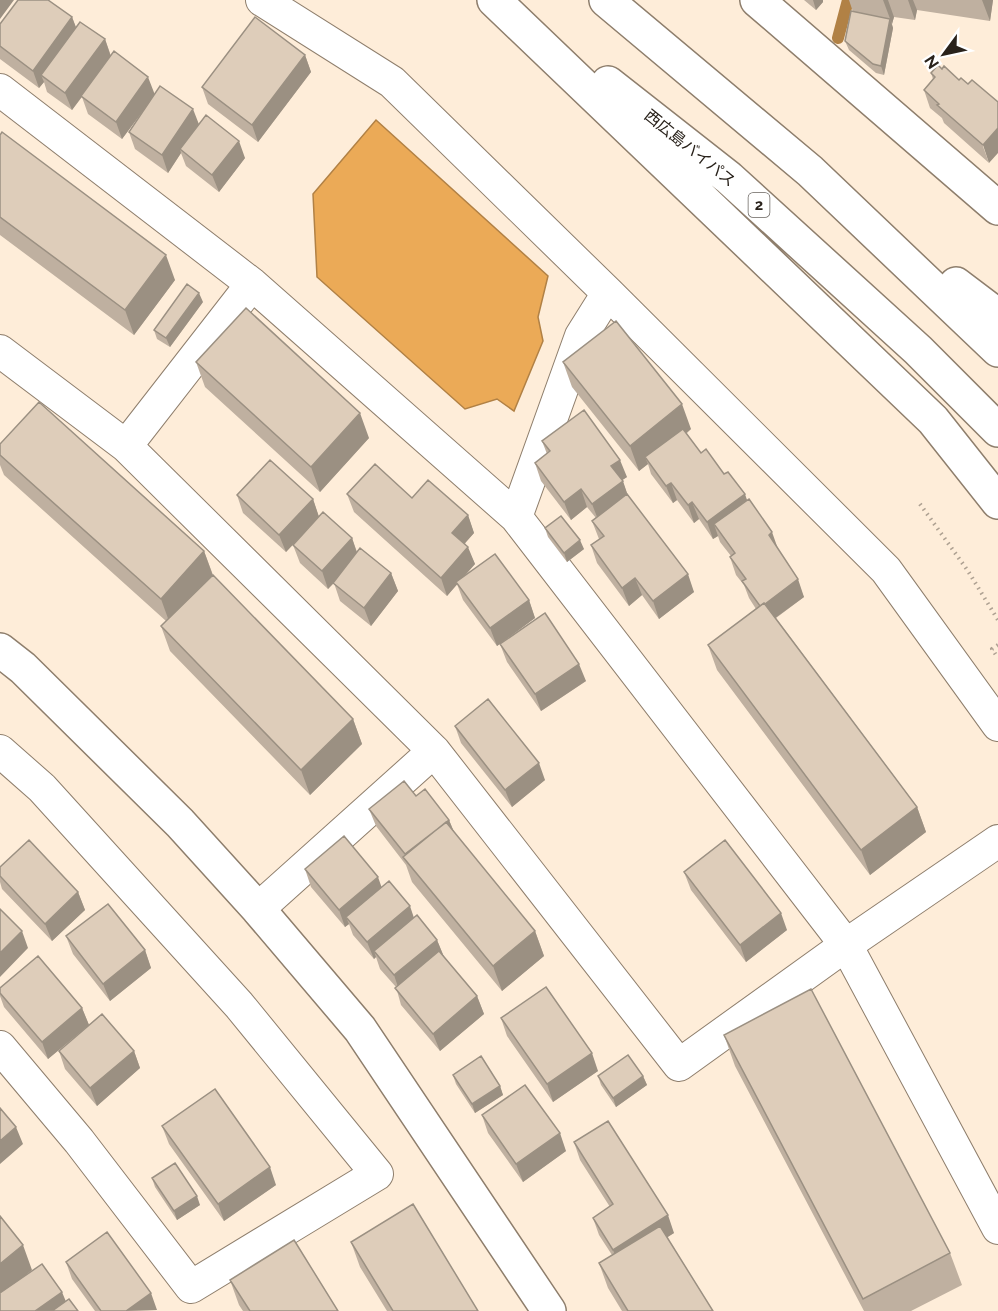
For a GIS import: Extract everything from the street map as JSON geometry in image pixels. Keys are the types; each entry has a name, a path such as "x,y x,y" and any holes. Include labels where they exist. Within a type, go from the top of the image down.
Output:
{"main road":[{"path":"494,0 933,420 998,502"},
{"name":"西広島バイパス","path":"502,0 729,178 918,350 998,430"},
{"path":"606,0 810,171 998,316"},
{"path":"757,0 998,208"},
{"path":"810,171 998,350"},
{"path":"0,650 23,668 180,823 258,909 360,1029 549,1311"}],"street":[{"path":"262,0 392,82 608,293 885,570 998,725"},
{"path":"0,90 252,285 516,518 846,945 998,1228"},
{"path":"126,446 252,285"},
{"path":"516,518 581,336 608,293"},
{"path":"0,351 126,446 434,752 680,1065 846,945 998,841"},
{"path":"0,751 42,788 239,1005 377,1174 191,1287 79,1141 0,1047"},
{"path":"258,909 434,752"}],"path":[{"path":"920,504 968,571 998,620"},
{"path":"998,645 992,649 998,658"}],"shaded area":[{"path":"376,120 548,276 538,317 543,341 514,411 497,399 465,409 317,277 313,194"}],"building":[{"path":"18,0 48,0 72,17 33,71 0,46 0,24"},
{"path":"851,11 890,19 881,66 873,64 845,41"},
{"path":"255,17 305,55 252,125 202,87"},
{"path":"80,22 105,39 65,93 41,75"},
{"path":"114,51 148,77 116,122 81,96"},
{"path":"938,65 942,69 944,66 959,80 961,78 968,84 972,80 998,102 998,128 983,145 937,105 939,104 924,90 935,77 931,73"},
{"path":"160,86 193,109 162,155 129,132"},
{"path":"206,115 239,141 212,175 180,149"},
{"path":"2,132 166,255 125,310 0,217 0,135"},
{"path":"187,284 199,293 166,338 154,330"},
{"path":"246,308 360,413 311,467 196,362"},
{"path":"616,321 682,404 630,446 563,362"},
{"path":"39,402 204,551 161,599 0,455 0,444"},
{"path":"584,410 620,460 611,466 623,481 592,504 581,489 564,502 535,463 550,451 542,441"},
{"path":"683,429 701,453 706,449 724,474 728,472 745,494 707,522 692,502 688,505 671,483 666,486 645,457"},
{"path":"270,460 313,499 279,535 237,495"},
{"path":"375,464 412,498 428,480 468,515 452,533 468,547 441,578 347,494"},
{"path":"627,494 688,574 653,601 635,578 622,588 591,545 604,536 592,521"},
{"path":"749,499 772,532 769,535 798,579 760,606 742,581 746,579 730,557 735,553 714,524"},
{"path":"323,512 352,538 322,571 293,545"},
{"path":"561,516 580,540 564,553 545,528"},
{"path":"360,548 391,573 364,608 333,583"},
{"path":"495,554 529,600 490,628 456,582"},
{"path":"213,575 353,719 301,770 161,626"},
{"path":"764,603 917,807 861,850 708,645"},
{"path":"545,613 579,664 535,694 500,644"},
{"path":"488,699 539,763 505,790 455,726"},
{"path":"404,781 416,796 425,789 449,820 405,854 369,809"},
{"path":"446,822 535,931 493,966 403,857"},
{"path":"344,836 378,877 339,910 305,869"},
{"path":"29,840 78,892 45,924 0,876 0,867"},
{"path":"725,840 781,913 740,945 684,872"},
{"path":"389,881 410,906 367,942 346,917"},
{"path":"108,904 145,950 103,984 66,936"},
{"path":"0,909 22,931 0,953"},
{"path":"417,915 437,940 394,975 374,951"},
{"path":"439,951 477,996 433,1034 395,988"},
{"path":"38,956 82,1008 42,1042 0,993 0,988"},
{"path":"546,987 592,1053 547,1084 501,1018"},
{"path":"811,989 950,1253 863,1299 724,1035"},
{"path":"102,1014 134,1051 90,1088 59,1051"},
{"path":"628,1055 643,1076 613,1098 598,1076"},
{"path":"481,1056 500,1086 472,1104 453,1075"},
{"path":"525,1085 560,1133 516,1164 482,1115"},
{"path":"215,1089 270,1167 218,1204 162,1126"},
{"path":"0,1108 16,1127 0,1141"},
{"path":"608,1121 668,1215 613,1250 593,1218 613,1204 574,1142"},
{"path":"175,1163 197,1196 174,1211 152,1178"},
{"path":"413,1204 478,1311 393,1311 351,1242"},
{"path":"0,1216 23,1245 0,1264"},
{"path":"660,1226 713,1311 628,1311 599,1263"},
{"path":"107,1232 151,1293 126,1311 101,1311 66,1262"},
{"path":"294,1240 338,1311 250,1311 230,1280"},
{"path":"42,1264 62,1292 35,1311 0,1311 0,1293"},
{"path":"69,1299 78,1311 52,1311"}],"waterway":[{"path":"838,38 848,0"}]}
